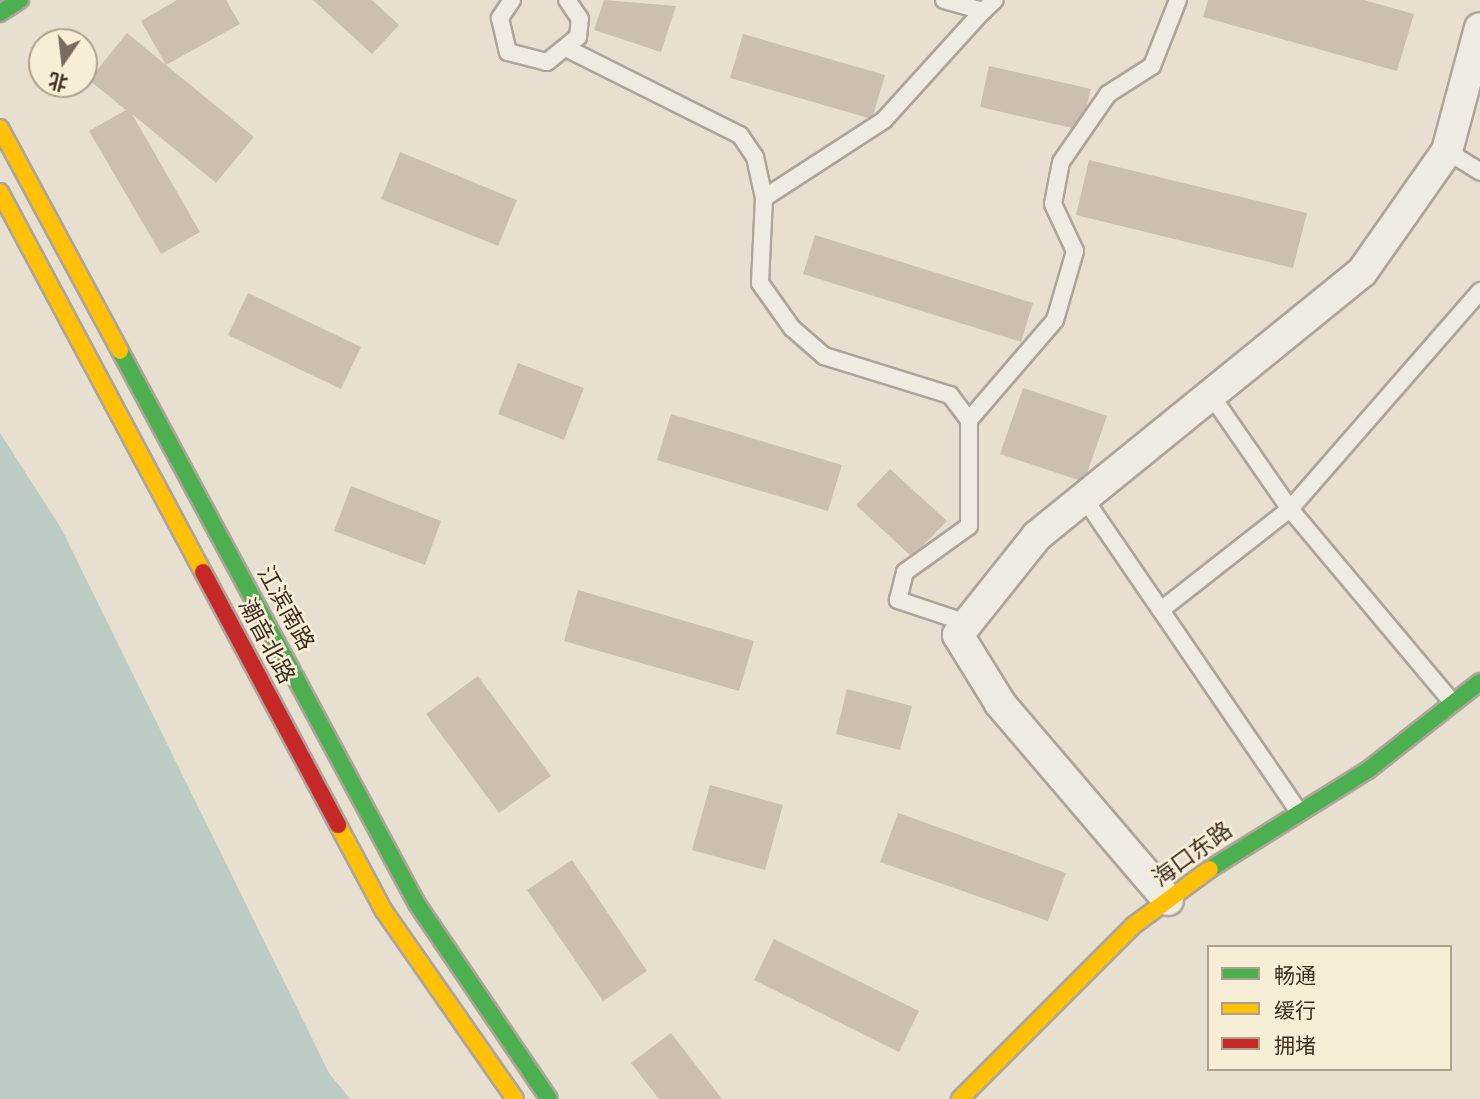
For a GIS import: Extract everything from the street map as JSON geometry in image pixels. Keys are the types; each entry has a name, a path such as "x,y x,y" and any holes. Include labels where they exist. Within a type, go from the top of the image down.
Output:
{"main road":[{"path":"0,13 20,0"},
{"name":"江滨南路","path":"0,128 417,904 549,1099"},
{"name":"潮音北路","path":"0,192 384,911 515,1099"},
{"name":"海口东路","path":"960,1099 1134,925 1298,812 1368,770 1480,682"}],"street":[{"path":"1168,900 1000,703 958,635 1037,536 1362,272 1447,151 1480,28"}],"lane":[{"path":"505,3 500,35 508,52 547,62 570,50 579,19 568,0"},
{"path":"944,0 989,6"},
{"path":"969,420 1055,320 1075,251 1054,204 1061,162 1108,94 1152,66 1178,0"},
{"path":"764,198 884,120 989,6"},
{"path":"570,50 740,135 755,157 764,198 760,283 792,328 824,356 950,395 969,420 969,526 905,572 898,600 967,623"},
{"path":"1447,151 1480,172"},
{"path":"1161,610 1290,509 1480,291"},
{"path":"1211,395 1290,509 1453,703"},
{"path":"1084,498 1298,812"}],"shaded area":[{"path":"0,433 61,528 329,1073 350,1099 0,1099"}],"building":[{"path":"177,0 226,0 240,24 166,65 141,21"},
{"path":"313,0 372,0 399,25 372,54"},
{"path":"604,0 676,6 661,52 594,30"},
{"path":"1208,0 1364,0 1414,14 1397,71 1203,17"},
{"path":"127,33 254,137 216,183 132,114 200,232 161,254 89,131 126,110 98,87 98,69"},
{"path":"743,34 885,75 872,119 730,78"},
{"path":"989,66 1091,89 1081,130 980,107"},
{"path":"400,152 517,200 498,246 381,199"},
{"path":"1089,160 1307,213 1293,268 1076,215"},
{"path":"815,235 1033,303 1021,342 803,274"},
{"path":"248,293 361,347 341,389 228,335"},
{"path":"518,363 584,388 564,440 498,414"},
{"path":"1023,388 1107,416 1084,482 1000,454"},
{"path":"671,414 842,465 828,511 657,460"},
{"path":"890,469 947,521 912,557 856,505"},
{"path":"351,486 441,521 425,565 334,531"},
{"path":"578,590 754,641 739,691 564,641"},
{"path":"478,676 551,776 499,813 426,714"},
{"path":"847,689 912,706 900,750 836,734"},
{"path":"710,785 783,805 765,870 692,850"},
{"path":"898,813 1066,873 1048,921 880,862"},
{"path":"572,860 647,971 603,1001 527,890"},
{"path":"774,939 919,1011 899,1052 754,980"},
{"path":"671,1033 722,1099 659,1099 631,1063"}],"traffic: fast":[{"path":"0,13 20,0"},
{"path":"120,351 417,904 549,1099"},
{"path":"1210,869 1368,770 1480,682"}],"traffic: slow":[{"path":"0,128 120,351"},
{"path":"0,192 203,572"},
{"path":"338,825 384,911 515,1099"},
{"path":"960,1099 1134,925 1210,869"}],"traffic: jam":[{"path":"203,572 338,825"}]}
